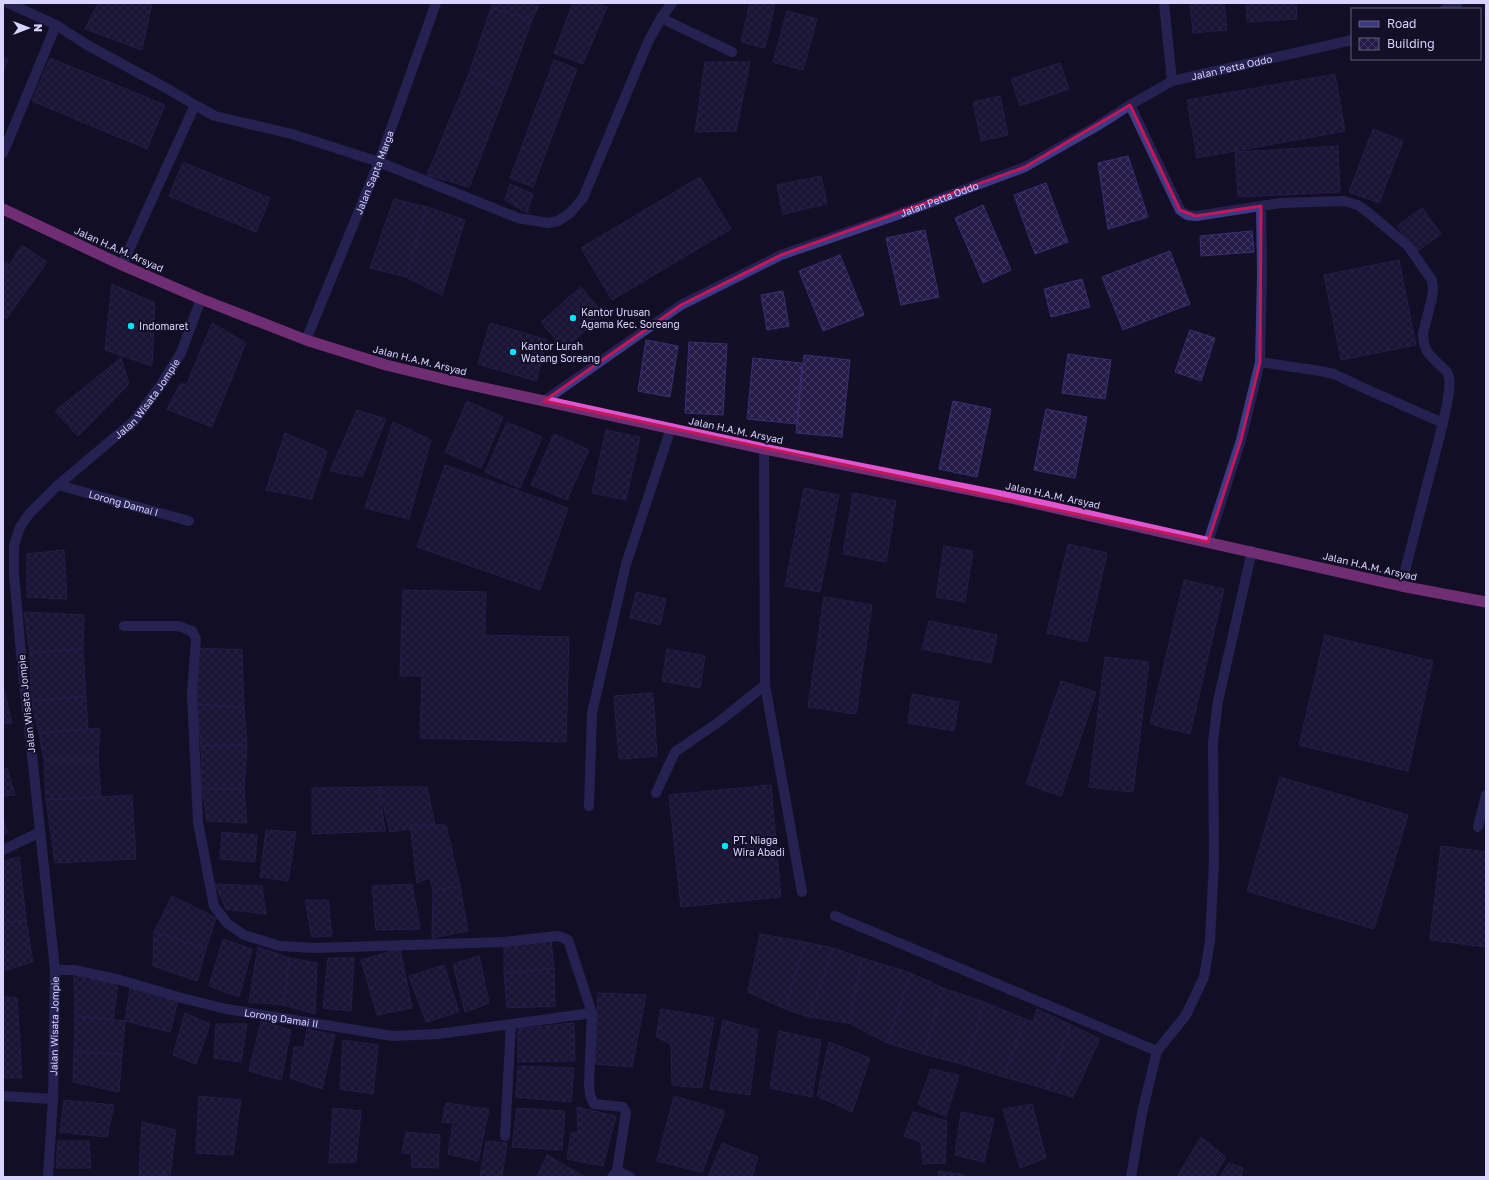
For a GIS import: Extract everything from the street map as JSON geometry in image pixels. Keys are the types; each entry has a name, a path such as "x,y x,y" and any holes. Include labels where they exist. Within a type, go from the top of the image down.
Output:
{"highway":[{"name":"Jalan H.A.M. Arsyad","path":"3,209 122,265 201,299 306,340 386,366 764,449 1011,498 1252,551 1401,586 1486,602"}],"street":[{"path":"8,3 56,25 89,46 215,116 292,134 379,162 518,218 548,224 558,221 570,213 583,198 648,42 661,18 672,3"},
{"name":"Jalan Sapta Marga","path":"306,340 379,162 436,3"},
{"path":"1164,3 1172,81"},
{"path":"1447,8 1458,3"},
{"path":"661,18 732,52"},
{"path":"3,153 56,25"},
{"name":"Jalan Petta Oddo","path":"544,401 675,309 689,301 781,256 1025,167 1172,81 1351,40"},
{"path":"122,265 195,105"},
{"path":"1130,105 1180,210 1187,215 1196,216 1280,203 1344,201 1358,206 1408,246 1432,280 1434,289 1423,334 1423,340 1426,351 1447,372 1449,378 1448,398 1443,423 1401,586"},
{"path":"1208,542 1241,440 1260,362 1262,273 1261,206"},
{"name":"Jalan Wisata Jompie","path":"48,1177 53,1099 55,970 21,653 14,574 14,545 20,527 29,514 58,485 134,421 160,386 181,353 201,299"},
{"path":"1260,362 1334,374 1443,423"},
{"path":"588,806 592,714 626,564 671,428"},
{"path":"764,449 765,685 802,892"},
{"name":"Lorong Damai I","path":"58,485 189,521"},
{"path":"1131,1177 1142,1113 1157,1050 1186,1016 1204,977 1210,941 1214,861 1213,742 1218,701 1252,551"},
{"path":"124,626 178,626 192,631 196,639 192,694 198,822 214,906 227,923 244,935 280,946 294,947 315,948 504,942 558,936 568,940 592,1013 589,1084 590,1095 594,1104 623,1107 626,1112 615,1174 630,1177"},
{"path":"656,793 674,752 720,721 765,685"},
{"path":"1478,827 1486,795"},
{"path":"3,850 40,832"},
{"path":"835,916 1157,1050"},
{"name":"Lorong Damai II","path":"55,970 74,970 120,980 226,1009 393,1036 438,1034 592,1013"},
{"path":"505,1136 511,1024"},
{"path":"3,1096 53,1099"}],"highlighted area":[{"path":"1130,105 1180,210 1196,216 1261,206 1260,362 1241,440 1208,542 544,401 681,305 781,255 1025,167"}],"building":[{"path":"98,3 152,3 142,50 85,29"},
{"path":"493,3 540,3 532,20 491,8"},
{"path":"573,3 599,3 607,7 583,64 554,53"},
{"path":"750,3 775,3 765,48 741,42"},
{"path":"1190,3 1224,3 1227,30 1193,33"},
{"path":"1246,3 1296,3 1297,19 1247,22"},
{"path":"491,8 532,20 507,89 470,71"},
{"path":"787,11 817,19 803,70 773,62"},
{"path":"3,57 8,59 3,72"},
{"path":"50,58 165,105 147,149 32,101"},
{"path":"554,60 577,69 533,187 510,178"},
{"path":"705,62 750,62 736,131 695,132"},
{"path":"1060,63 1069,89 1020,106 1011,79"},
{"path":"470,71 507,89 469,187 427,175"},
{"path":"1335,74 1345,131 1197,158 1187,100"},
{"path":"1000,96 1008,135 981,141 973,102"},
{"path":"1373,129 1403,141 1379,203 1349,192"},
{"path":"1338,146 1340,192 1238,197 1235,152"},
{"path":"1128,156 1148,217 1108,229 1098,163"},
{"path":"183,162 270,198 256,232 169,196"},
{"path":"821,176 827,204 783,214 777,185"},
{"path":"700,177 731,229 612,300 581,248"},
{"path":"1046,183 1068,242 1035,254 1014,195"},
{"path":"510,184 533,194 527,213 505,200"},
{"path":"394,199 427,207 406,277 370,268"},
{"path":"983,205 1011,270 983,283 955,218"},
{"path":"427,207 465,220 442,295 406,277"},
{"path":"1422,208 1441,234 1416,252 1397,226"},
{"path":"925,230 939,297 901,305 886,238"},
{"path":"1252,231 1254,252 1201,256 1200,236"},
{"path":"22,245 47,262 6,319 3,316 3,275"},
{"path":"1170,251 1190,304 1123,330 1102,277"},
{"path":"840,255 864,315 823,331 799,271"},
{"path":"3,260 9,265 3,275"},
{"path":"1399,260 1416,345 1341,360 1324,275"},
{"path":"1082,279 1090,307 1051,317 1044,289"},
{"name":"Indomaret","path":"112,284 155,303 152,366 105,350"},
{"name":"Kantor Urusan Agama Kec. Soreang","path":"581,287 604,314 564,349 541,322"},
{"path":"783,291 789,326 767,330 761,295"},
{"path":"212,323 246,343 212,427 167,409 180,384 187,384"},
{"name":"Kantor Lurah Watang Soreang","path":"490,323 547,340 536,381 478,364"},
{"path":"1190,330 1215,338 1201,381 1175,372"},
{"path":"646,340 678,346 670,397 638,391"},
{"path":"689,342 727,344 723,415 685,413"},
{"path":"1068,354 1111,360 1105,399 1062,393"},
{"path":"804,355 850,360 842,437 796,433"},
{"path":"121,358 129,384 78,436 55,411"},
{"path":"753,358 802,363 797,424 747,419"},
{"path":"467,401 503,417 481,468 445,452"},
{"path":"953,401 991,409 977,477 939,469"},
{"path":"1046,409 1087,417 1075,478 1034,470"},
{"path":"357,410 386,419 362,477 330,471"},
{"path":"393,422 431,440 409,519 365,508"},
{"path":"507,422 542,437 520,488 485,472"},
{"path":"606,430 640,437 626,500 592,493"},
{"path":"285,433 327,451 312,499 266,490"},
{"path":"554,434 589,450 567,500 531,485"},
{"path":"445,465 568,508 540,590 417,547"},
{"path":"804,488 839,495 820,592 785,586"},
{"path":"853,493 896,501 886,562 843,554"},
{"path":"1068,544 1107,553 1087,642 1047,633"},
{"path":"944,546 973,551 965,602 936,597"},
{"path":"64,550 67,599 27,597 27,554"},
{"path":"1184,580 1224,589 1190,734 1150,724"},
{"path":"403,590 486,592 485,635 569,637 566,742 420,738 422,676 400,676"},
{"path":"636,592 666,599 660,625 630,618"},
{"path":"824,597 872,605 856,714 808,707"},
{"path":"24,612 84,615 83,649 30,653"},
{"path":"929,621 997,635 991,663 922,649"},
{"path":"1325,635 1433,661 1408,771 1299,745"},
{"path":"197,648 242,650 244,708 196,704"},
{"path":"83,649 86,696 31,701 30,653"},
{"path":"667,649 705,656 700,688 662,681"},
{"path":"1105,657 1149,662 1133,792 1089,787"},
{"path":"1061,681 1096,692 1061,796 1026,784"},
{"path":"3,685 12,723 3,724"},
{"path":"653,693 657,756 619,759 614,696"},
{"path":"912,694 959,702 954,731 908,723"},
{"path":"86,696 88,729 39,733 31,701"},
{"path":"196,704 244,708 247,745 201,746"},
{"path":"100,728 98,760 44,760 39,733"},
{"path":"247,745 244,789 202,789 201,746"},
{"path":"44,760 98,760 101,797 46,800"},
{"path":"7,768 15,795 3,796 3,769"},
{"path":"1280,777 1408,815 1374,929 1247,891"},
{"name":"PT. Niaga Wira Abadi","path":"771,785 781,897 681,907 669,795"},
{"path":"379,787 385,831 312,834 312,788"},
{"path":"379,787 427,787 435,825 390,832"},
{"path":"202,789 244,789 247,823 207,821"},
{"path":"132,795 136,859 55,863 46,800"},
{"path":"3,816 7,833 3,835"},
{"path":"410,825 446,825 460,886 433,891 430,878 417,883"},
{"path":"266,830 296,832 288,881 260,877"},
{"path":"222,832 257,835 255,862 220,859"},
{"path":"1441,846 1486,852 1486,947 1430,940"},
{"path":"19,857 26,920 3,923 3,861"},
{"path":"215,884 262,886 266,914 226,909"},
{"path":"412,884 420,929 376,930 372,886"},
{"path":"460,886 468,931 432,938 433,891"},
{"path":"172,896 216,918 206,949 154,932"},
{"path":"305,900 328,900 332,936 312,937"},
{"path":"26,920 33,962 3,971 3,923"},
{"path":"154,932 206,949 197,981 153,966"},
{"path":"760,934 805,942 785,1009 748,992"},
{"path":"223,939 252,949 239,997 209,986"},
{"path":"551,941 554,968 504,974 504,944"},
{"path":"805,942 833,948 809,1017 785,1009"},
{"path":"258,947 290,958 283,1005 249,1002"},
{"path":"833,948 862,958 849,1023 809,1017"},
{"path":"400,949 412,1008 377,1015 361,960"},
{"path":"479,956 489,1003 465,1012 453,964"},
{"path":"290,958 317,963 315,1014 283,1005"},
{"path":"328,958 354,958 351,1011 323,1008"},
{"path":"862,958 911,973 887,1043 849,1023"},
{"path":"444,965 459,1012 426,1022 409,976"},
{"path":"554,968 555,1006 507,1008 504,974"},
{"path":"911,973 943,988 924,1054 887,1043"},
{"path":"74,974 118,983 113,1020 75,1016"},
{"path":"130,988 178,1000 170,1032 125,1021"},
{"path":"943,988 984,1002 965,1065 924,1054"},
{"path":"598,993 646,995 632,1067 595,1064"},
{"path":"3,997 17,998 22,1078 3,1078"},
{"path":"984,1002 1025,1019 1004,1077 965,1065"},
{"path":"661,1009 714,1018 702,1088 672,1085 671,1044 656,1037"},
{"path":"1037,1009 1071,1025 1046,1089 1004,1077 1025,1019 1033,1022"},
{"path":"185,1013 210,1024 196,1064 173,1055"},
{"path":"75,1016 125,1021 122,1054 74,1052"},
{"path":"723,1020 758,1030 750,1095 710,1089"},
{"path":"261,1021 291,1030 281,1080 249,1071"},
{"path":"574,1023 575,1061 518,1062 518,1029"},
{"path":"216,1024 247,1024 241,1062 214,1058"},
{"path":"1071,1025 1100,1039 1073,1097 1046,1089"},
{"path":"307,1029 335,1035 322,1089 290,1078 294,1047 304,1047"},
{"path":"779,1031 821,1040 812,1097 770,1088"},
{"path":"343,1040 378,1045 373,1094 340,1089"},
{"path":"829,1042 870,1058 852,1112 817,1096"},
{"path":"74,1052 122,1054 119,1092 73,1082"},
{"path":"518,1066 574,1068 571,1102 516,1097"},
{"path":"931,1069 959,1075 946,1117 918,1104"},
{"path":"199,1096 241,1100 233,1155 196,1153"},
{"path":"674,1096 725,1111 702,1172 657,1161"},
{"path":"64,1100 114,1105 107,1137 60,1132"},
{"path":"446,1103 489,1109 478,1161 448,1154 453,1123 442,1122"},
{"path":"1032,1104 1046,1158 1020,1168 1003,1109"},
{"path":"577,1107 616,1116 603,1166 567,1159 571,1133 578,1132"},
{"path":"333,1108 361,1111 356,1162 329,1163"},
{"path":"517,1108 565,1111 562,1150 512,1147"},
{"path":"913,1112 947,1121 945,1163 923,1164 921,1142 904,1136"},
{"path":"961,1112 994,1119 984,1162 955,1155"},
{"path":"142,1122 176,1130 170,1175 139,1177"},
{"path":"406,1132 440,1135 438,1168 412,1167 411,1153 402,1153"},
{"path":"1201,1137 1226,1157 1214,1177 1181,1177 1178,1175"},
{"path":"58,1141 89,1141 91,1168 56,1168"},
{"path":"486,1141 507,1143 502,1177 480,1177"},
{"path":"722,1143 758,1157 752,1177 708,1177"},
{"path":"547,1155 585,1177 537,1177"},
{"path":"1229,1163 1243,1168 1241,1177 1220,1177"},
{"path":"939,1171 964,1175 964,1177 938,1177"}],"place":[{"name":"Kantor Urusan Agama Kec. Soreang","path":"573,318"},
{"name":"Indomaret","path":"131,326"},
{"name":"Kantor Lurah Watang Soreang","path":"513,352"},
{"name":"PT. Niaga Wira Abadi","path":"725,846"}]}
